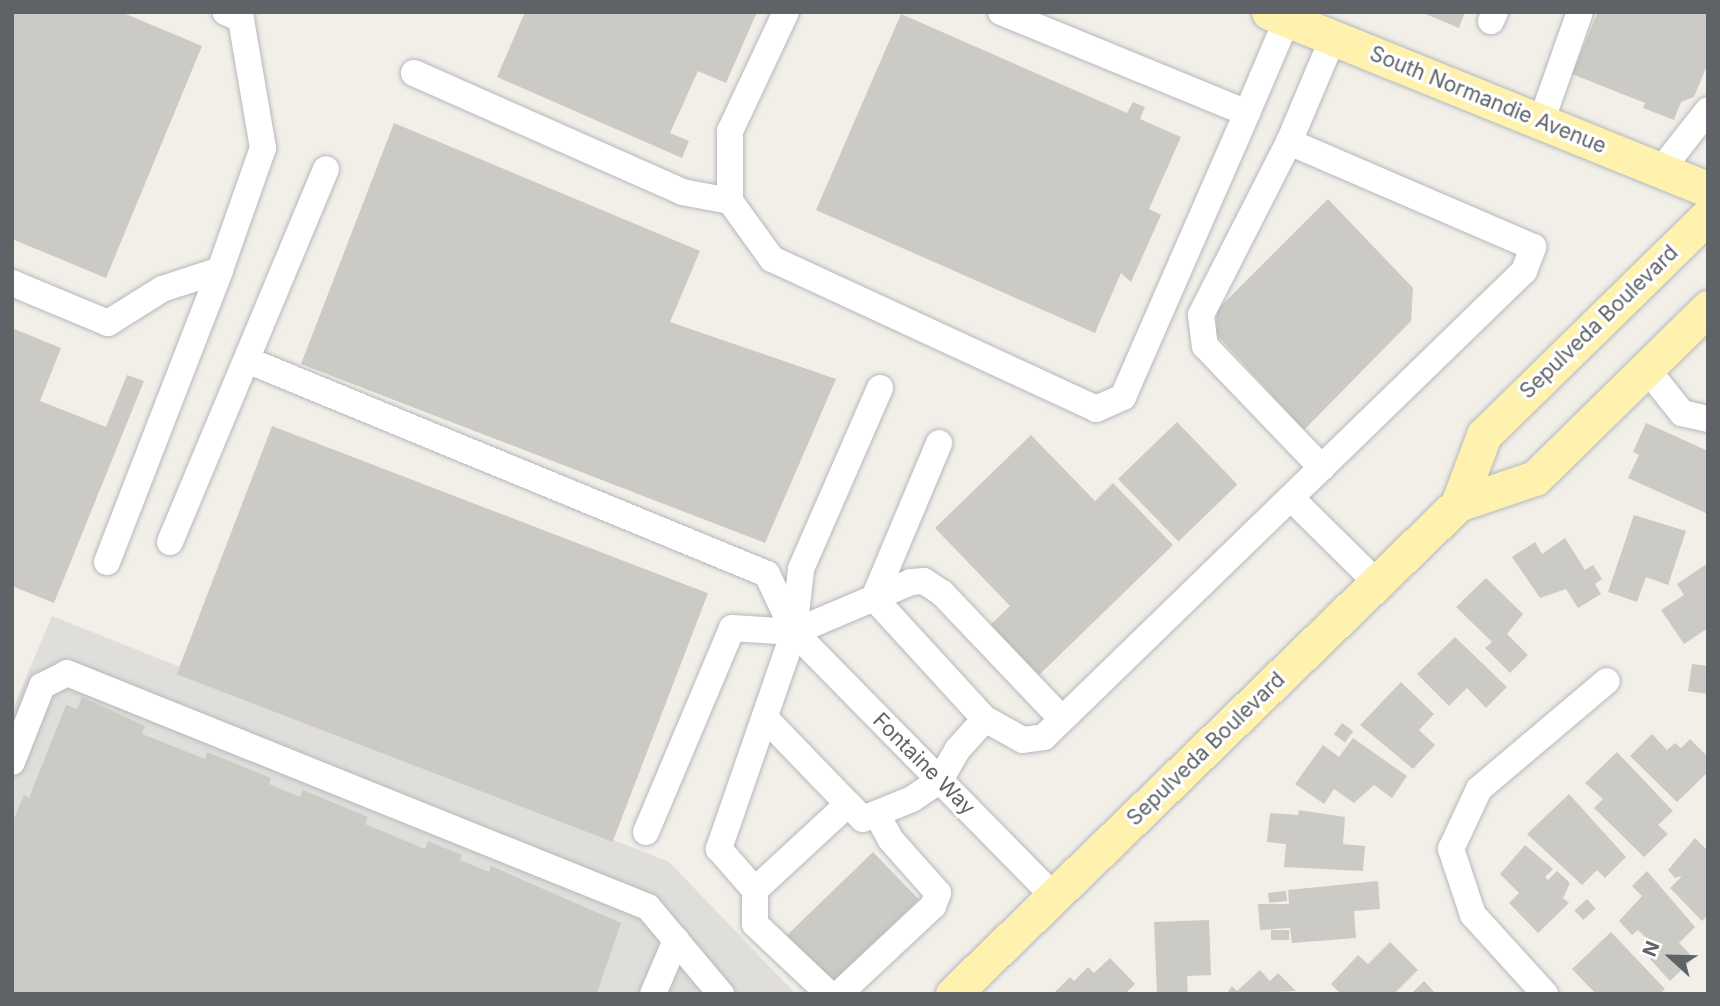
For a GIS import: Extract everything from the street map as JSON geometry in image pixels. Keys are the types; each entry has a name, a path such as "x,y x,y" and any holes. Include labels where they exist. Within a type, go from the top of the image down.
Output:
{"main road":[{"name":"South Normandie Avenue","path":"1282,15 1708,189"},
{"name":"Sepulveda Boulevard","path":"953,994 1458,504 1484,435 1708,216"},
{"name":"Sepulveda Boulevard","path":"1458,504 1535,478 1708,307"}],"street":[{"path":"107,562 220,270 263,148 241,19 225,12"},
{"path":"786,12 730,131 730,201 772,259 1096,409 1123,397 1247,113 1282,15"},
{"path":"1001,12 1247,113"},
{"path":"1541,122 1580,12"},
{"path":"1322,468 1205,346 1201,315 1289,142 1333,38"},
{"path":"414,73 682,192 730,201"},
{"path":"1661,170 1708,110"},
{"path":"874,598 985,719 1023,740 1044,737 1524,271 1533,247 1289,142"},
{"path":"170,542 327,170"},
{"path":"12,283 108,323 162,289 220,270"},
{"name":"Fontaine Way","path":"247,360 767,574 794,632 1054,897"},
{"path":"1646,368 1682,413 1708,419"},
{"path":"829,994 755,924 755,890 719,849 767,720 794,632 801,569 880,388"},
{"path":"874,598 939,443"},
{"path":"1291,498 1377,583"},
{"path":"646,832 732,628 794,632 874,598 924,581 942,593 1062,719"},
{"path":"12,762 42,686 67,673 648,906 721,994"},
{"path":"1545,994 1473,915 1451,849 1479,789 1607,681"},
{"path":"767,720 863,819 877,815 940,780 958,749 985,719"},
{"path":"755,890 848,804"},
{"path":"839,994 933,906 938,892 891,840 877,815"},
{"path":"653,994 676,940"}],"shaded area":[{"path":"52,616 669,862 796,994 12,994 12,711"}],"building":[{"path":"12,12 121,12 202,46 106,278 12,239"},
{"path":"525,12 757,12 726,83 698,71 670,133 689,141 682,158 497,77"},
{"path":"1421,12 1465,12 1459,28"},
{"path":"1598,12 1708,12 1708,63 1694,97 1681,102 1674,120 1643,108 1645,103 1572,74"},
{"path":"901,14 1127,113 1133,102 1145,107 1140,119 1181,137 1149,209 1161,215 1131,282 1121,273 1095,333 816,210"},
{"path":"394,123 700,251 670,322 836,379 765,543 301,364"},
{"path":"1328,199 1413,288 1411,321 1304,430 1216,334 1217,310"},
{"path":"12,328 61,348 40,401 106,427 127,375 144,381 54,603 12,586"},
{"path":"1177,422 1237,485 1178,542 1118,479"},
{"path":"1646,423 1708,451 1708,514 1628,478 1639,455 1633,452"},
{"path":"272,426 708,593 613,842 177,674"},
{"path":"1031,435 1095,501 1113,483 1173,545 1036,678 987,628 1010,606 935,528"},
{"path":"1634,515 1686,531 1668,585 1646,577 1637,602 1608,592"},
{"path":"1565,538 1585,570 1593,565 1602,579 1595,584 1601,594 1578,608 1566,589 1540,598 1512,557 1535,542 1542,554"},
{"path":"1708,563 1708,628 1684,644 1661,610 1684,595 1677,584"},
{"path":"1486,578 1523,614 1507,634 1528,655 1510,673 1485,648 1492,642 1456,607"},
{"path":"1455,637 1507,687 1486,708 1467,688 1449,706 1417,674"},
{"path":"1692,664 1708,666 1708,694 1688,691"},
{"path":"1401,682 1434,714 1419,730 1435,745 1413,769 1360,725"},
{"path":"82,697 145,726 142,734 205,759 207,752 271,778 269,784 300,797 303,790 368,817 365,824 425,849 428,841 462,855 460,860 489,872 491,866 621,923 597,993 12,994 12,823 24,795 29,798 66,705 77,709"},
{"path":"1342,723 1353,731 1345,743 1334,734"},
{"path":"1652,734 1667,750 1675,743 1681,748 1690,739 1708,757 1708,772 1677,802 1630,756"},
{"path":"1353,738 1407,776 1392,798 1374,785 1354,803 1334,789 1324,804 1295,784 1323,745 1339,757"},
{"path":"1617,752 1673,811 1658,825 1668,834 1644,857 1594,808 1603,799 1585,783"},
{"path":"1569,794 1626,857 1605,878 1597,870 1582,885 1527,834"},
{"path":"1299,810 1345,817 1343,844 1365,846 1363,871 1284,867 1286,844 1267,842 1270,813 1298,815"},
{"path":"1695,838 1708,851 1708,915 1702,921 1670,888 1682,876 1675,878 1668,870"},
{"path":"1525,845 1553,869 1545,877 1548,880 1557,871 1570,883 1563,898 1569,903 1538,933 1509,903 1519,893 1500,874"},
{"path":"873,852 919,899 830,986 784,938"},
{"path":"1647,871 1695,927 1679,943 1694,958 1670,981 1650,959 1658,950 1638,930 1632,935 1619,921 1642,896 1632,886"},
{"path":"1378,881 1380,909 1354,911 1356,938 1292,943 1290,928 1260,930 1258,904 1289,904 1288,890"},
{"path":"1286,891 1287,901 1269,903 1268,893"},
{"path":"1587,899 1596,909 1583,920 1574,910"},
{"path":"1209,920 1211,975 1187,976 1188,994 1157,994 1154,922"},
{"path":"1271,930 1289,930 1289,940 1271,940"},
{"path":"1611,932 1665,989 1660,994 1596,994 1572,969"},
{"path":"1390,942 1418,970 1394,994 1341,994 1331,984 1358,955 1368,964"},
{"path":"1110,958 1135,984 1125,994 1053,994 1070,977 1074,981 1088,967 1094,973"},
{"path":"1260,970 1270,981 1278,973 1296,991 1231,994 1228,991 1232,986 1237,991"},
{"path":"1424,981 1436,994 1411,994"}]}
